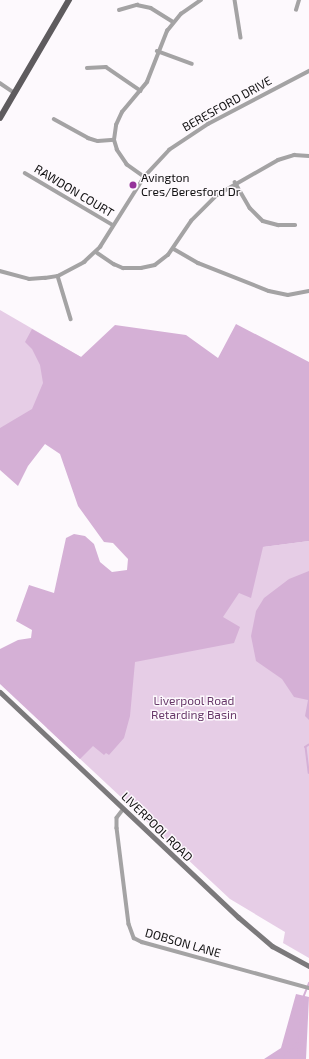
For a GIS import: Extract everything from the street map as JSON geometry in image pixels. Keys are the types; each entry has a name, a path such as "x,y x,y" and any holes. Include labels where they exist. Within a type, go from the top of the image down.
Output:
{"main road":[{"path":"0,118 70,0"},
{"name":"LIVERPOOL ROAD","path":"0,692 255,932 272,946 309,966"}],"street":[{"path":"144,177 127,165 117,150 114,140 118,118 141,91 157,51 173,22 201,0"},
{"path":"235,0 242,38"},
{"path":"296,10 299,0"},
{"path":"119,10 137,5 161,12 173,22"},
{"path":"157,51 192,64"},
{"path":"87,68 106,67 141,91"},
{"name":"BERESFORD DRIVE","path":"0,271 29,279 58,276 84,262 96,252 144,177 186,137 309,71"},
{"path":"1,84 15,93"},
{"path":"54,119 88,138 98,141 114,140"},
{"path":"96,252 114,264 133,269 155,265 174,248 204,207 235,182 278,160 294,155 309,156"},
{"name":"RAWDON COURT","path":"25,173 113,225"},
{"path":"235,182 250,208 263,221 278,226 295,225"},
{"path":"174,248 198,263 269,291 288,295 309,291"},
{"path":"58,276 71,319"},
{"name":"DOBSON LANE","path":"124,809 117,818 117,828 129,924 134,938 142,942 307,988"}],"green space":[{"path":"0,310 81,357 35,436 0,441"},
{"name":"Liverpool Road Retarding Basin","path":"309,541 309,958 283,943 285,932 230,899 47,728 43,647 263,547"}],"shaded area":[{"path":"236,324 309,362 309,541 263,547 251,598 239,593 223,617 240,627 234,643 135,662 130,716 124,738 109,755 106,753 104,755 93,746 80,759 0,684 0,649 18,640 31,638 32,630 16,621 29,585 54,593 66,538 74,534 85,536 94,544 100,562 112,572 127,570 128,559 113,543 104,542 78,506 60,454 45,444 28,466 18,486 0,470 0,428 32,409 43,383 40,365 32,349 25,342 32,329 81,357 115,325 186,335 218,358"},
{"path":"309,571 309,720 305,716 308,700 294,697 282,679 256,661 251,636 256,611 264,598 289,579"},
{"path":"296,994 309,997 306,1059 264,1059 281,1048"}],"waterway":[{"path":"309,745 306,747 309,773"},
{"path":"298,1059 303,998 309,983"},
{"path":"282,1059 297,1043"}],"place":[{"name":"Avington Cres/Beresford Dr","path":"133,185"}]}
